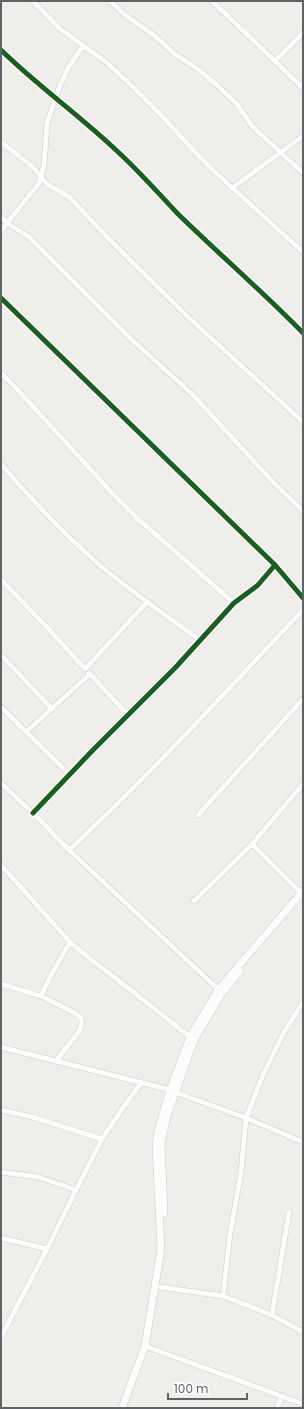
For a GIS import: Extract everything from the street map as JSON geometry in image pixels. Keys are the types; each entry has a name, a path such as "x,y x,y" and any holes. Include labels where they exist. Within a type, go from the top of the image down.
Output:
{"main road":[{"path":"128,1408 148,1346 160,1287 165,1245 161,1143 173,1091 190,1038 220,991 302,894"},
{"path":"122,1408 148,1346 161,1249 156,1144 159,1127 194,1040 220,991"}],"street":[{"path":"33,1 59,28 106,62 133,87 232,188 303,252"},
{"path":"110,1 124,14 217,85 237,104 252,126 282,152 303,173"},
{"path":"212,1 303,88"},
{"path":"275,61 303,32"},
{"path":"1,231 42,178 46,123 70,64 83,46"},
{"path":"1,50 117,151 179,214 303,333"},
{"path":"232,188 303,136"},
{"path":"1,142 33,167 47,184 69,197 112,242 186,314 303,422"},
{"path":"1,216 7,223 29,237 131,339 192,394 273,482 303,511"},
{"path":"1,298 275,565 303,598"},
{"path":"1,373 137,518 234,603"},
{"path":"1,464 44,512 79,547 147,602 200,640"},
{"path":"33,813 128,714 175,668 234,603 258,585 275,565"},
{"path":"1,580 128,714"},
{"path":"85,669 147,602"},
{"path":"69,850 116,806 195,725 303,610"},
{"path":"1,655 52,709"},
{"path":"27,731 90,674"},
{"path":"198,815 303,699"},
{"path":"1,707 70,774"},
{"path":"1,783 69,850 220,991"},
{"path":"194,901 252,844 303,784"},
{"path":"252,844 302,894"},
{"path":"1,865 70,942 190,1038"},
{"path":"41,996 70,942"},
{"path":"1,984 41,996 75,1013 81,1018 82,1022 78,1034 56,1061"},
{"path":"223,1296 230,1234 241,1173 246,1118 263,1075 284,1032 303,1002"},
{"path":"1,1047 173,1091 246,1118 303,1142"},
{"path":"1,1337 48,1249 102,1139 141,1083"},
{"path":"1,1110 32,1117 102,1139"},
{"path":"1,1172 38,1177 76,1190"},
{"path":"272,1315 289,1212"},
{"path":"1,1238 48,1249"},
{"path":"160,1287 223,1296 272,1315 303,1332"},
{"path":"148,1346 303,1404"},
{"path":"277,1408 282,1396"}],"cycle path":[{"path":"1,50 103,138 141,174 178,214 303,333"},
{"path":"1,298 275,565 303,598"},
{"path":"33,813 93,750 175,668 234,603 258,585 275,565"}]}
